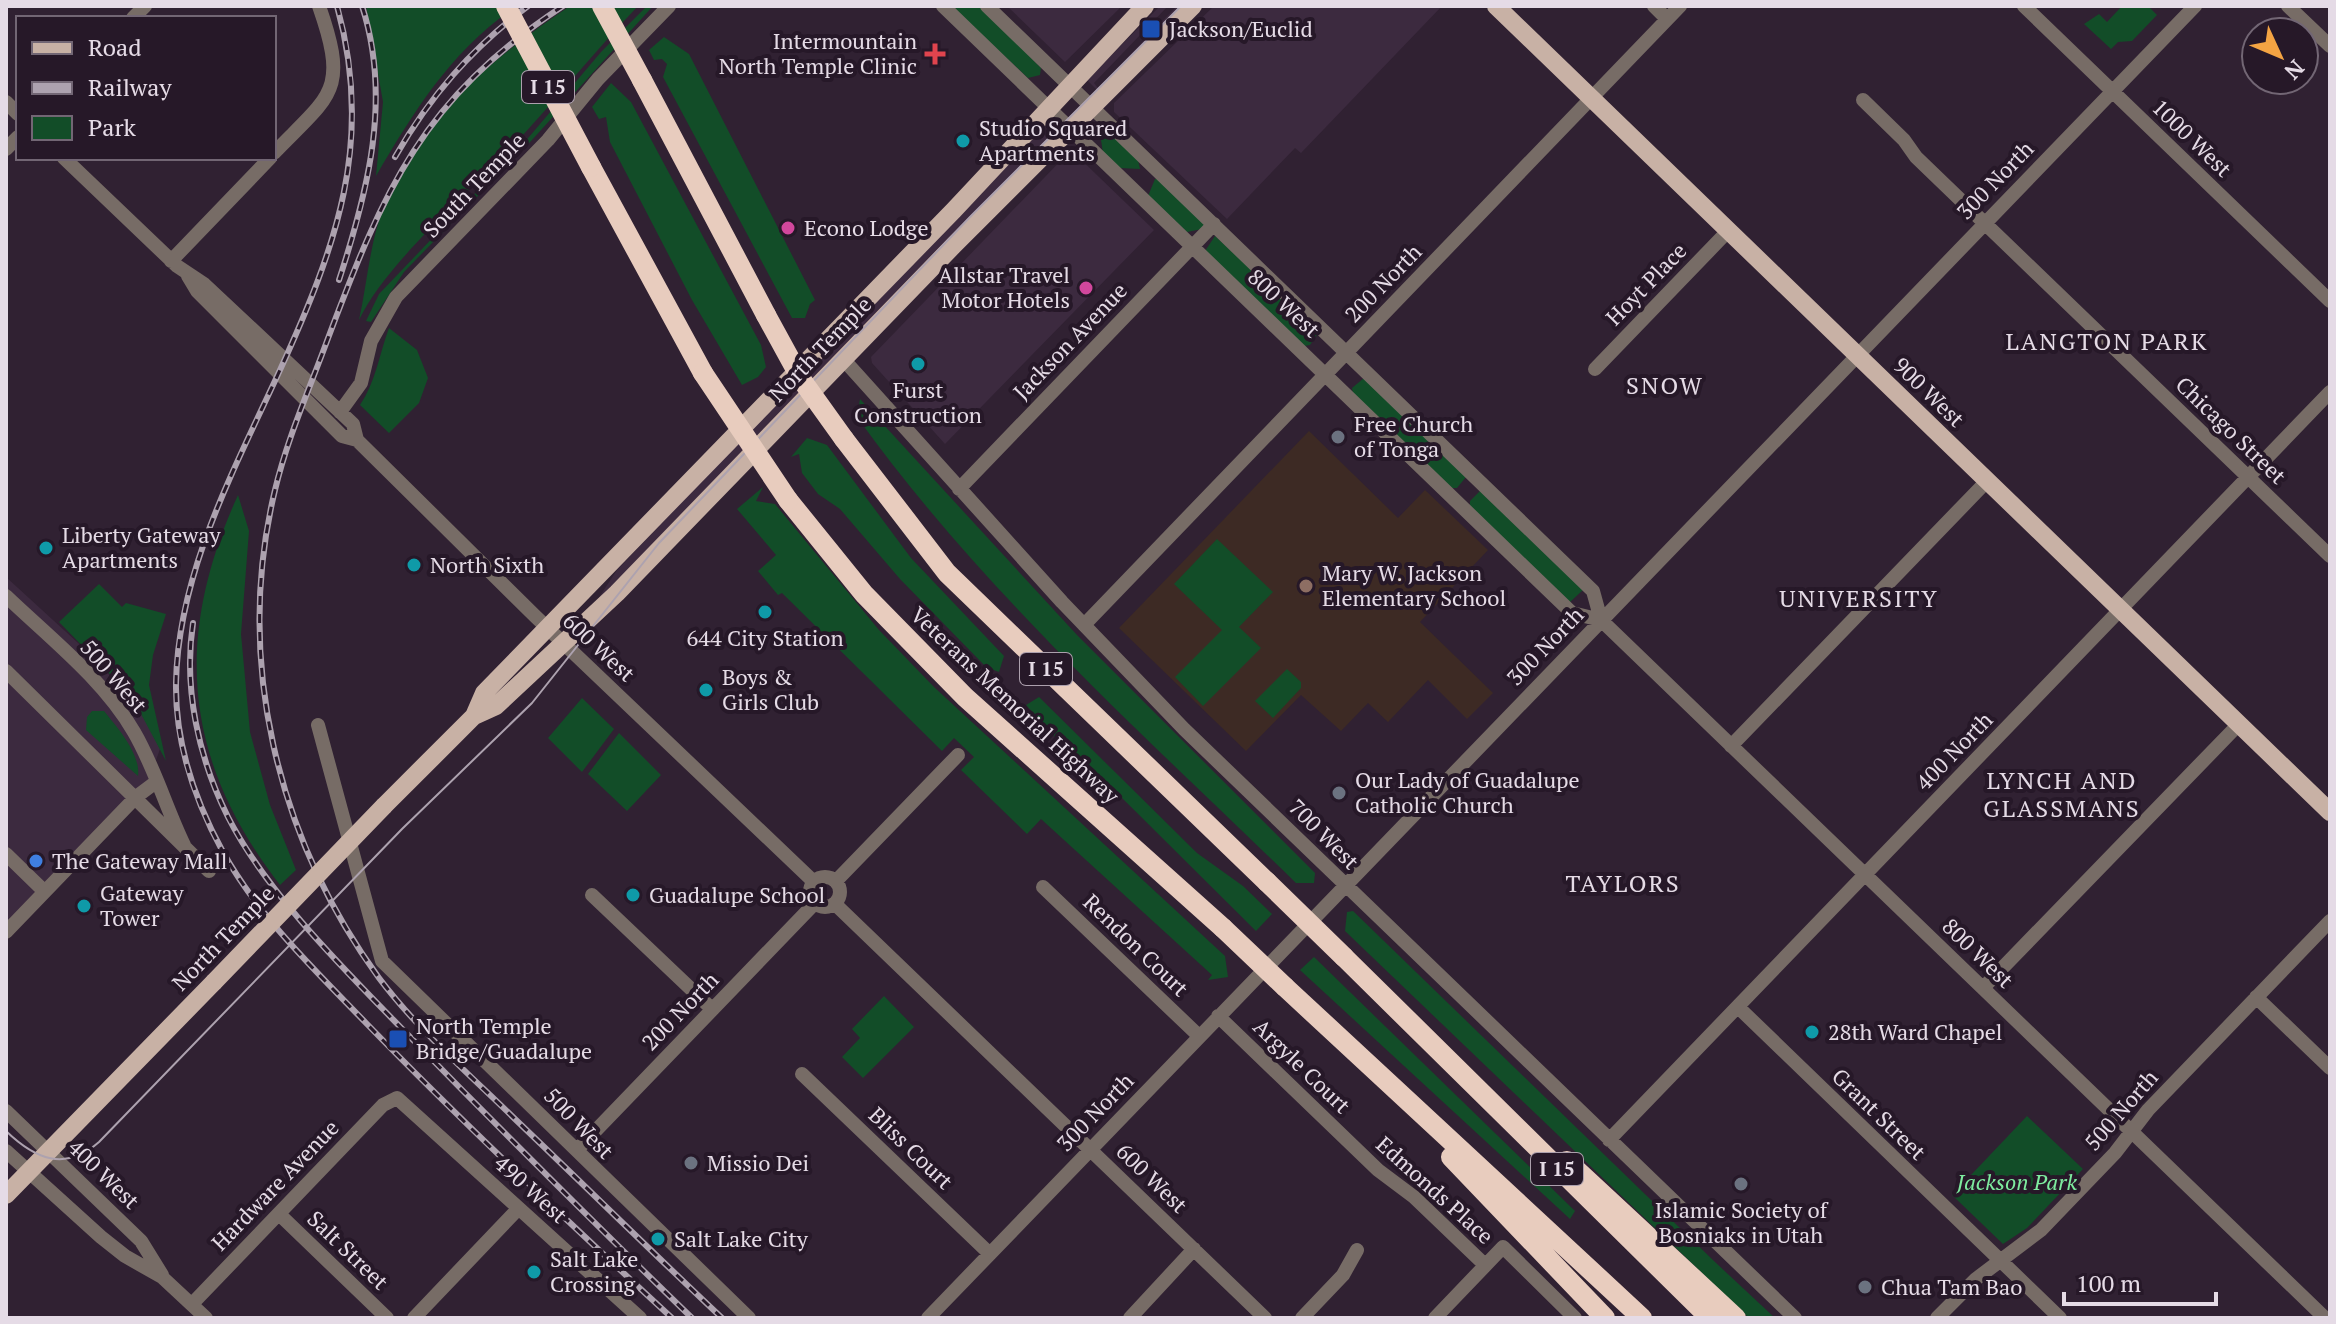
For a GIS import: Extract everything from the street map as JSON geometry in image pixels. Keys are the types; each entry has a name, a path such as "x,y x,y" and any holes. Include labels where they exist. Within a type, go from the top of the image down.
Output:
{"highway":[{"name":"Veterans Memorial Highway","path":"506,6 703,373 788,500 864,594 965,697 1223,928 1642,1318"},
{"name":"Veterans Memorial Highway","path":"602,6 801,379 947,573 1344,957 1404,1020 1710,1318"},
{"path":"1404,1020 1608,1197 1736,1318"},
{"path":"1359,1057 1492,1203 1605,1318"}],"main road":[{"name":"North Temple","path":"474,716 484,693 954,210 1047,107 1145,6"},
{"name":"North Temple","path":"6,1195 384,806 474,716 496,706 617,593 1193,6"},
{"name":"900 West","path":"1496,6 2330,812"}],"street":[{"path":"276,151 323,103 333,85 332,57 319,6"},
{"name":"South Temple","path":"340,412 361,383 375,331 396,297 548,140 598,79 669,6"},
{"name":"800 West","path":"943,6 1327,373 1572,613 1601,620"},
{"name":"800 West","path":"987,6 1593,591 1601,620 2325,1318"},
{"path":"1654,6 1667,19"},
{"name":"200 North","path":"1084,625 1680,6"},
{"name":"1000 West","path":"2024,6 2330,301"},
{"name":"300 North","path":"928,1318 2195,6"},
{"path":"2288,6 2330,46"},
{"name":"Chicago Street","path":"1863,100 1984,222 2330,556"},
{"name":"600 West","path":"66,160 187,276 197,291 342,436 357,440 547,628 814,882"},
{"path":"171,261 268,160"},
{"name":"Jackson Avenue","path":"959,489 1214,224"},
{"name":"Hoyt Place","path":"1595,369 1728,231"},
{"name":"600 West","path":"187,276 204,284 353,424 357,440"},
{"name":"700 West","path":"844,360 1084,625 1345,885 1795,1318"},
{"name":"400 North","path":"1609,1140 2330,392"},
{"path":"1731,746 1987,481"},
{"name":"500 West","path":"6,596 111,700 147,755 184,845"},
{"name":"500 West","path":"6,671 209,871"},
{"path":"1983,988 2239,724"},
{"name":"500 West","path":"318,725 382,961 577,1150 593,1170 749,1318"},
{"path":"836,881 958,755"},
{"path":"6,932 136,797 156,782"},
{"path":"6,854 44,891"},
{"path":"824,877 836,881 841,891 835,904 827,907 815,903 810,891 814,882 824,877"},
{"name":"Rendon Court","path":"1043,887 1199,1036"},
{"path":"592,895 712,1009"},
{"name":"200 North","path":"577,1150 815,903"},
{"name":"600 West","path":"835,904 1265,1318"},
{"name":"500 North","path":"1937,1318 1976,1279 2041,1230 2330,921"},
{"path":"2256,997 2330,1068"},
{"name":"Grant Street","path":"1738,1007 2060,1318"},
{"name":"Argyle Court","path":"1218,1016 1355,1148"},
{"name":"Bliss Court","path":"802,1074 990,1254"},
{"name":"490 West","path":"392,1099 402,1100 411,1107 518,1209 640,1318"},
{"name":"Hardware Avenue","path":"192,1304 392,1099"},
{"name":"400 West","path":"6,1111 141,1241 162,1277"},
{"name":"Edmonds Place","path":"1355,1148 1414,1197 1485,1265"},
{"name":"400 West","path":"6,1151 125,1256 162,1277 206,1318"},
{"path":"414,1318 518,1209"},
{"name":"Salt Street","path":"279,1214 387,1318"},
{"path":"1435,1318 1503,1247 1575,1318"},
{"path":"1130,1318 1194,1249"},
{"path":"1302,1318 1343,1275 1357,1250"}],"shaded area":[{"path":"1007,6 1122,6 1065,62"},
{"path":"1160,6 1168,6 1094,83 1098,88 1177,6 1185,6 1100,93 1087,80"},
{"path":"1214,6 1442,6 1301,153 1295,148 1227,219 1114,112 1114,103"},
{"path":"1045,123 1059,135 596,602 617,570"},
{"path":"1071,150 1154,230 945,444 872,363 871,357"},
{"name":"Mary W. Jackson Elementary School","path":"1309,431 1398,518 1425,490 1488,550 1420,622 1493,693 1467,719 1428,680 1388,722 1368,703 1341,731 1301,695 1246,751 1119,628"},
{"path":"6,577 89,653 140,708 160,749 146,788 6,936"}],"green space":[{"path":"366,6 517,6 473,41 454,61 420,105 376,176 383,102"},
{"path":"570,6 638,6 512,147 388,275 359,320 379,219 398,175 417,145 438,118 487,68"},
{"path":"647,6 653,6 532,140 404,272 371,322 366,321 379,294 529,137 601,52"},
{"path":"951,6 981,6 1041,68 1040,75 1028,78"},
{"path":"2122,6 2148,6 2157,15 2132,41 2118,42 2111,49 2084,24 2099,14 2107,22"},
{"path":"664,37 689,54 815,300 810,304 805,318 792,318 663,77 667,64 662,59 654,60 649,50"},
{"path":"611,83 631,102 761,345 766,367 758,377 742,385 692,300 610,142 606,117 599,119 592,107"},
{"path":"1112,134 1138,160 1140,169 1120,168 1103,153 1101,140"},
{"path":"1155,179 1160,179 1205,223 1202,229 1187,232 1148,196"},
{"path":"1215,236 1319,332 1310,345 1304,346 1205,251"},
{"path":"389,328 417,350 428,378 419,403 389,433 360,405 374,377"},
{"path":"1364,378 1466,477 1457,488 1450,488 1353,394 1352,388"},
{"path":"860,399 1077,635 1315,873 1314,883 1296,883 1010,602 905,481 857,417"},
{"path":"807,438 827,445 911,558 1004,656 999,672 986,667 900,579 840,509 818,494 802,473 799,454 791,457"},
{"path":"763,487 756,501 775,504 879,630 934,687 1225,956 1228,977 1208,980 1212,975 1041,819 1027,834 961,770 974,757 954,738 942,751 782,593 778,595 758,571 776,555 737,509"},
{"path":"1480,491 1583,590 1570,602 1470,506 1470,501"},
{"path":"238,495 249,531 241,634 250,732 270,805 296,870 280,885 248,838 223,791 207,744 198,697 197,648 204,599 217,548"},
{"path":"1217,539 1273,592 1239,627 1261,648 1203,706 1175,677 1222,630 1174,584"},
{"path":"99,584 122,607 126,603 166,614 153,655 149,685 166,761 132,697 59,622"},
{"path":"1287,669 1301,682 1301,688 1273,718 1255,701"},
{"path":"1039,697 1197,853 1243,886 1272,914 1256,931 1122,798 1066,749 1026,705"},
{"path":"582,698 614,729 582,772 548,738"},
{"path":"92,711 104,711 121,733 136,759 138,776 86,730 87,717"},
{"path":"619,733 661,775 627,811 588,774"},
{"path":"1353,911 1775,1318 1749,1318 1345,931 1347,912"},
{"path":"1314,957 1575,1211 1570,1219 1300,970"},
{"path":"884,996 914,1027 863,1078 842,1057 860,1038 852,1029"},
{"name":"Jackson Park","path":"2027,1116 2083,1169 2027,1228 2003,1244 1952,1195"}],"tram line":[{"path":"6,1131 28,1149 51,1158 74,1157 99,1142 402,829 532,703 659,543 970,217 1181,6"}],"railway":[{"path":"337,6 348,56 352,103 344,193 318,280 212,522 187,601 179,642 176,683 179,727 188,770 203,812 237,876 289,942 441,1099 672,1318"},
{"path":"339,280 367,178 376,110 371,41 362,6"},
{"path":"395,157 454,74 528,6"},
{"path":"563,6 515,41 475,76 441,113 414,151 368,238 299,415 275,490 264,554 260,618 263,682 273,745 290,807 314,867 344,924 379,978 445,1052 722,1318"},
{"path":"193,623 190,673 202,748 228,817 265,876 364,990 692,1318"}],"place":[{"name":"Jackson/Euclid","path":"1151,29"},
{"name":"Intermountain North Temple Clinic","path":"935,54"},
{"name":"Studio Squared Apartments","path":"963,141"},
{"name":"Econo Lodge","path":"788,228"},
{"name":"Allstar Travel Motor Hotels","path":"1086,288"},
{"name":"Furst Construction","path":"918,364"},
{"name":"Free Church of Tonga","path":"1338,437"},
{"name":"Liberty Gateway Apartments","path":"46,548"},
{"name":"North Sixth","path":"414,565"},
{"name":"Mary W. Jackson Elementary School","path":"1306,586"},
{"name":"644 City Station","path":"765,612"},
{"name":"Boys & Girls Club","path":"706,690"},
{"name":"Our Lady of Guadalupe Catholic Church","path":"1339,793"},
{"name":"The Gateway Mall","path":"36,861"},
{"name":"Guadalupe School","path":"633,895"},
{"name":"Gateway Tower","path":"84,906"},
{"name":"28th Ward Chapel","path":"1812,1032"},
{"name":"North Temple Bridge/Guadalupe","path":"398,1039"},
{"name":"Missio Dei","path":"691,1163"},
{"name":"Islamic Society of Bosniaks in Utah","path":"1741,1184"},
{"name":"Salt Lake City","path":"658,1239"},
{"name":"Salt Lake Crossing","path":"534,1272"},
{"name":"Chua Tam Bao","path":"1865,1287"}],"district":[{"name":"LANGTON PARK","path":"2107,342"},
{"name":"SNOW","path":"1665,386"},
{"name":"UNIVERSITY","path":"1859,599"},
{"name":"LYNCH AND GLASSMANS","path":"2062,795"},
{"name":"TAYLORS","path":"1623,884"}]}
